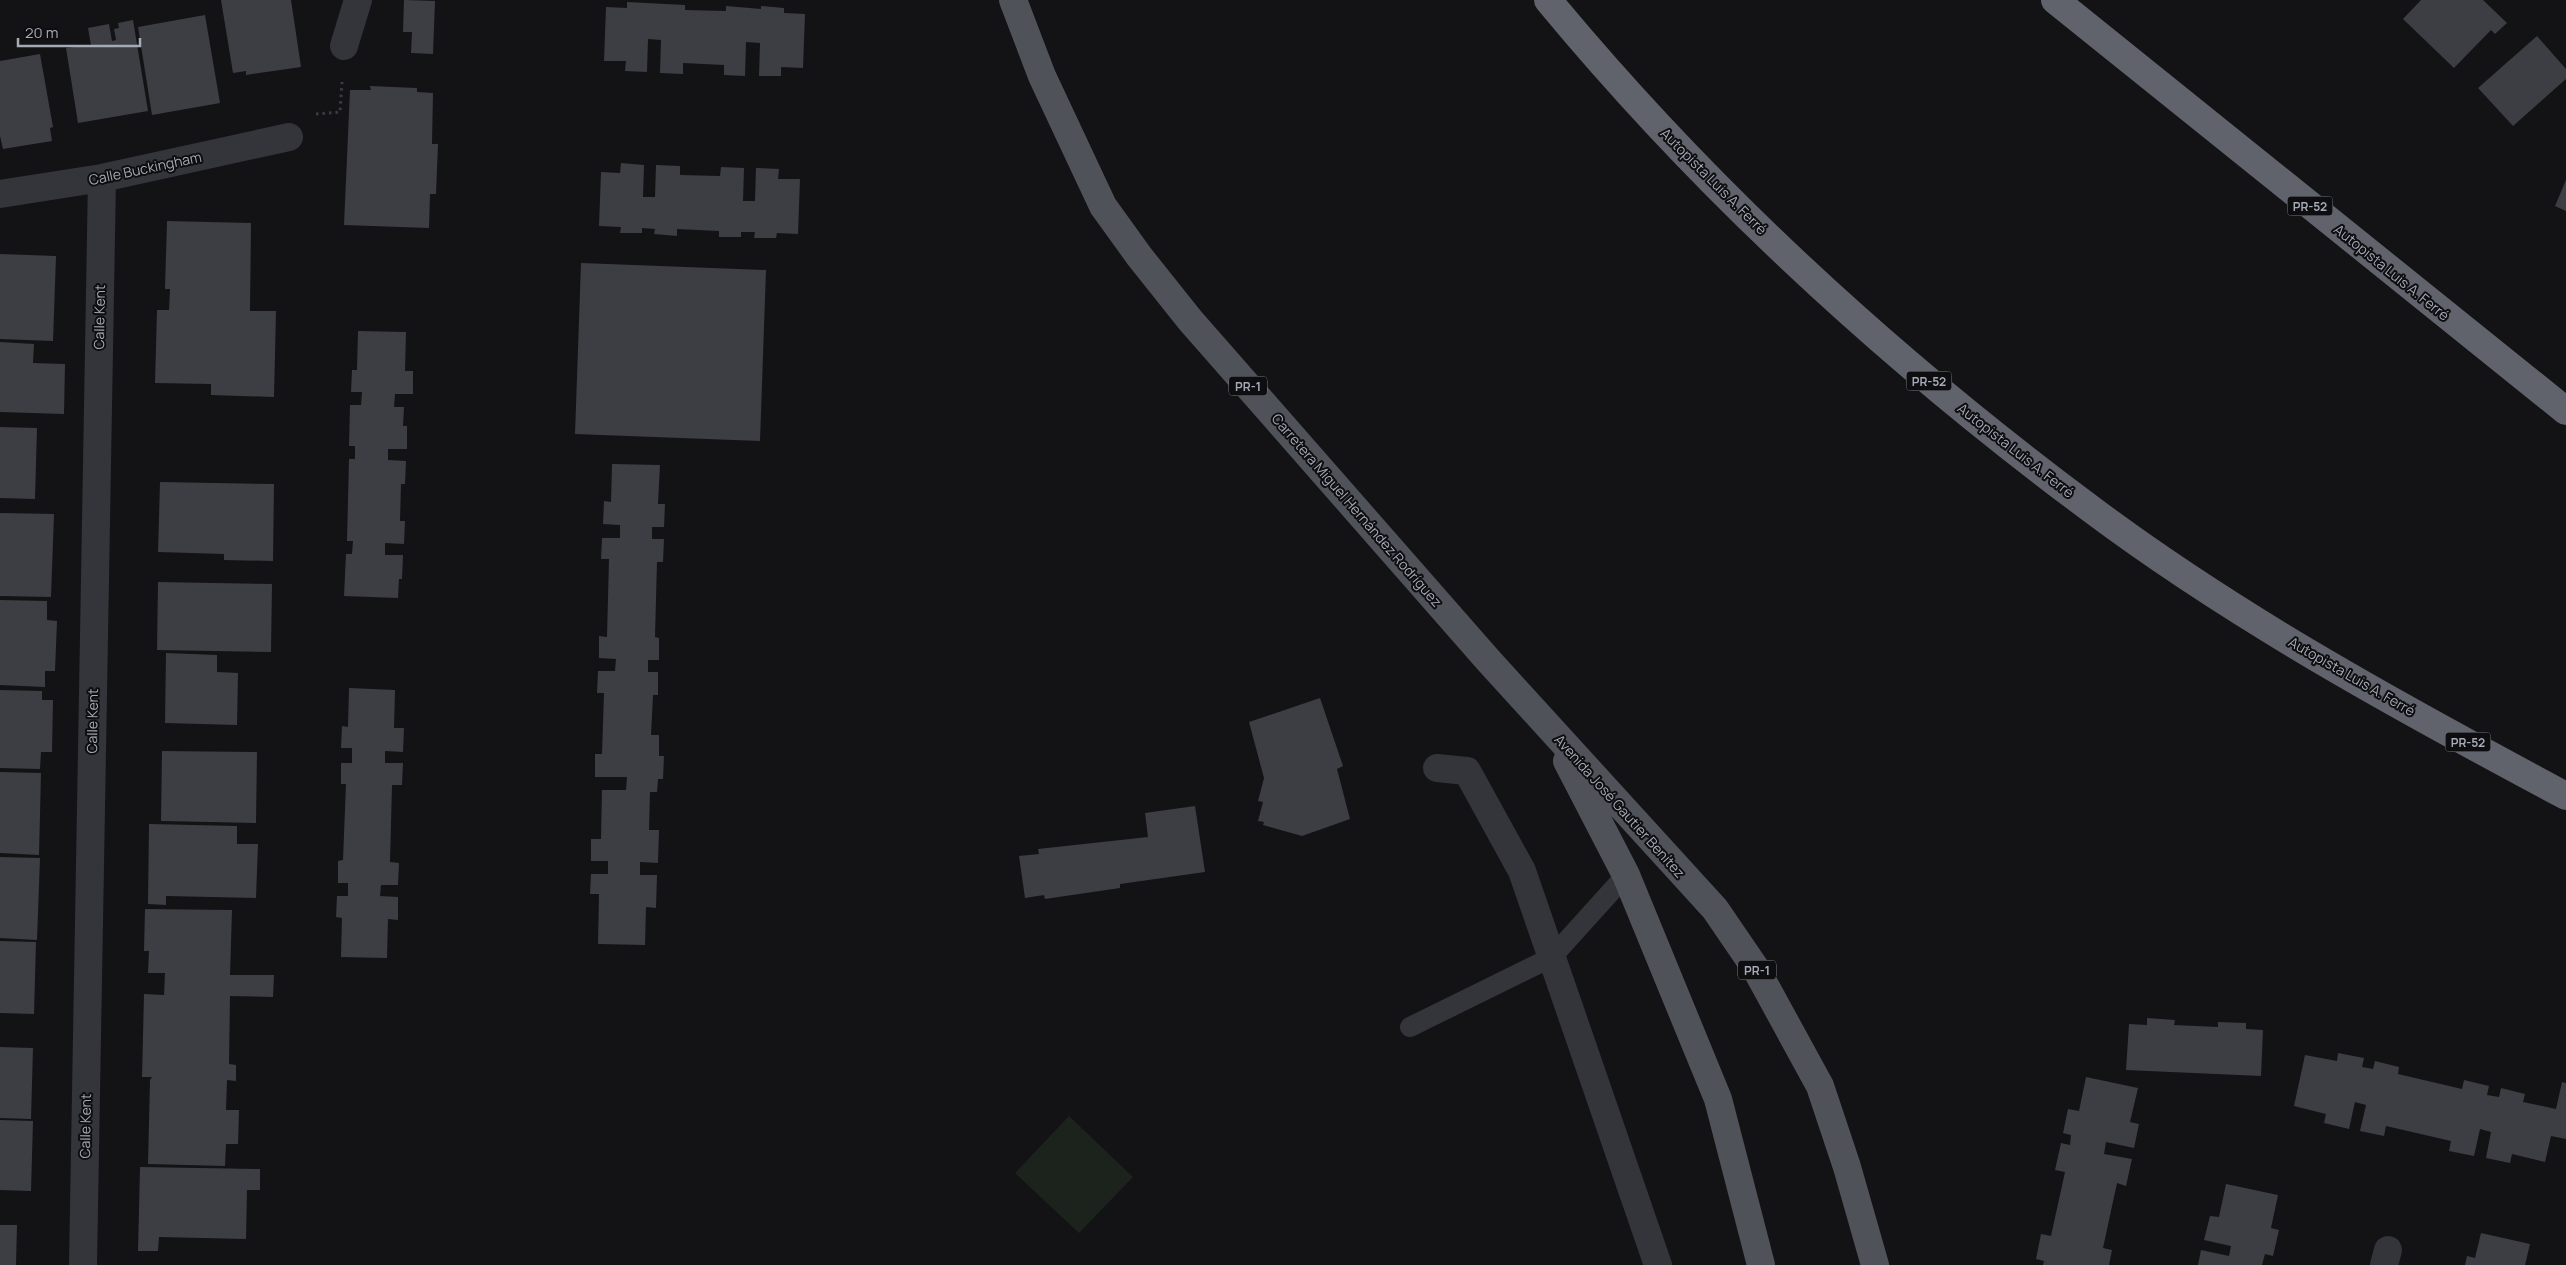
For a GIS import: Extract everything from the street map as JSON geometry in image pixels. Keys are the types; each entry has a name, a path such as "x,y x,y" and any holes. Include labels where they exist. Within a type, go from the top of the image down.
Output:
{"highway":[{"name":"Autopista Luis A. Ferré","path":"1548,0 1656,123 1828,291 1925,378 2092,510 2218,596 2320,658 2566,796"},
{"name":"Autopista Luis A. Ferré","path":"2055,0 2566,411"}],"main road":[{"name":"Carretera Miguel Hernández Rodríguez","path":"1013,0 1042,76 1102,206 1190,320 1550,728"},
{"name":"Avenida José Gautier Benítez","path":"1550,728 1626,875 1718,1099 1761,1265"},
{"name":"Avenida José Gautier Benítez","path":"1550,728 1715,909 1756,969 1820,1086 1847,1167 1875,1265"}],"street":[{"path":"344,46 358,0"},
{"name":"Calle Buckingham","path":"0,194 102,178 289,138"},
{"name":"Calle Kent","path":"83,1265 102,178"},
{"path":"1436,768 1467,771 1522,871 1658,1265"}],"lane":[{"path":"1410,1026 1552,957 1626,875"}],"path":[{"path":"289,138 288,118 340,112 344,46"}],"shaded area":[{"path":"1069,1116 1133,1177 1079,1233 1015,1173"}],"building":[{"path":"221,0 291,0 301,67 246,75 246,71 233,73"},
{"path":"404,0 435,1 433,54 411,53 412,32 403,32"},
{"path":"2421,0 2483,0 2507,23 2495,34 2491,30 2454,68 2403,19"},
{"path":"627,2 685,5 685,10 726,11 726,6 761,9 761,6 784,8 784,13 805,14 803,68 781,67 781,76 759,76 760,43 746,42 745,76 724,75 724,65 683,63 683,74 660,73 661,40 648,39 647,72 625,71 626,61 604,61 606,7 627,8"},
{"path":"205,15 220,103 152,115 138,27"},
{"path":"133,20 148,111 78,123 66,48 91,45 88,28 109,24 112,41 116,40 114,29 119,28 118,23"},
{"path":"2537,36 2566,69 2566,79 2513,126 2478,88"},
{"path":"40,54 53,127 50,128 52,141 3,149 0,136 0,61"},
{"path":"370,86 417,88 417,92 433,93 432,144 438,144 436,194 430,194 429,228 344,225 350,90 371,90"},
{"path":"621,163 644,165 643,197 655,197 656,165 680,166 680,175 720,176 721,167 744,168 743,201 755,201 756,168 779,169 778,179 800,179 798,234 777,233 776,238 754,238 755,232 741,232 741,237 719,237 719,231 677,229 677,236 654,234 655,229 642,228 642,233 620,233 621,227 599,226 601,172 620,173"},
{"path":"2566,180 2566,211 2555,206"},
{"path":"167,221 251,223 250,311 276,311 274,397 211,395 211,384 155,383 157,310 169,310 170,289 165,289"},
{"path":"0,254 56,256 53,341 0,339"},
{"path":"581,263 766,270 760,441 575,434"},
{"path":"358,331 406,332 405,371 413,371 413,394 395,394 394,407 404,407 403,426 407,426 407,449 388,449 388,460 406,461 405,484 401,484 400,521 405,521 404,544 385,543 385,555 403,555 402,579 399,579 398,598 344,596 346,554 352,554 353,541 347,541 349,459 355,459 355,446 349,446 350,405 361,405 362,392 351,392 352,370 357,370"},
{"path":"0,342 34,344 33,363 65,364 64,414 0,412"},
{"path":"0,427 37,428 35,499 0,498"},
{"path":"612,464 660,465 658,504 665,504 664,527 652,527 652,539 664,539 663,562 657,562 655,637 659,638 659,660 648,660 648,672 658,672 658,695 653,695 651,735 659,735 659,756 664,756 663,779 658,779 657,792 650,792 649,830 659,830 658,863 640,862 640,875 657,875 656,908 646,907 645,945 598,944 599,894 590,894 591,874 608,874 608,861 591,861 591,839 601,839 602,790 626,790 627,777 595,777 595,754 602,754 604,693 597,693 598,671 615,671 616,659 599,658 599,636 607,637 609,559 601,559 602,538 620,538 620,525 603,524 604,501 611,502"},
{"path":"160,482 274,484 273,561 224,560 224,554 158,552"},
{"path":"0,513 54,514 51,597 0,596"},
{"path":"158,582 272,584 271,652 157,650"},
{"path":"0,600 47,601 47,620 57,621 55,671 45,671 45,687 0,685"},
{"path":"166,653 217,655 217,672 238,673 237,725 165,723"},
{"path":"349,688 395,690 394,728 404,728 403,752 385,751 385,763 403,763 402,785 392,785 390,862 399,863 398,885 381,885 380,896 398,897 398,920 388,919 387,958 341,957 342,918 336,917 337,896 348,896 348,883 338,883 338,861 343,860 346,784 341,784 341,763 352,763 352,748 341,748 342,726 348,727"},
{"path":"0,690 42,691 42,700 53,700 52,752 41,752 40,769 0,768"},
{"path":"1320,698 1343,766 1337,769 1350,819 1302,836 1263,825 1264,822 1258,821 1263,802 1258,801 1264,778 1249,722"},
{"path":"162,751 257,752 256,823 161,821"},
{"path":"0,772 41,773 39,855 0,853"},
{"path":"1195,806 1205,872 1120,884 1120,888 1045,899 1044,895 1025,898 1019,856 1039,854 1038,849 1148,837 1145,813"},
{"path":"149,824 237,826 237,844 258,844 256,898 166,896 166,905 148,904"},
{"path":"0,857 40,858 37,940 0,938"},
{"path":"145,909 232,910 230,975 274,975 273,997 230,996 229,1064 236,1065 236,1081 227,1080 226,1110 239,1110 238,1144 226,1144 225,1166 148,1164 150,1080 152,1077 142,1077 144,994 164,995 165,973 148,973 149,951 144,951"},
{"path":"0,941 36,942 34,1014 0,1013"},
{"path":"2147,1018 2175,1020 2174,1025 2218,1027 2218,1022 2246,1023 2246,1029 2263,1030 2261,1076 2126,1070 2129,1024 2147,1025"},
{"path":"0,1047 33,1048 31,1119 0,1118"},
{"path":"2338,1053 2364,1058 2362,1067 2373,1069 2375,1061 2399,1067 2398,1074 2462,1089 2464,1080 2489,1086 2487,1095 2499,1097 2501,1088 2525,1094 2523,1102 2556,1109 2562,1082 2566,1083 2566,1139 2551,1136 2545,1162 2512,1154 2510,1163 2486,1158 2491,1132 2480,1129 2474,1156 2449,1151 2451,1141 2386,1126 2384,1136 2360,1131 2366,1105 2355,1102 2349,1129 2324,1123 2326,1114 2294,1106 2305,1055 2337,1061"},
{"path":"2086,1077 2138,1088 2130,1122 2139,1124 2134,1148 2106,1142 2104,1154 2132,1159 2126,1186 2117,1183 2103,1248 2112,1250 2109,1265 2043,1265 2044,1261 2036,1259 2041,1234 2051,1236 2065,1172 2055,1170 2061,1143 2070,1145 2071,1135 2063,1133 2068,1109 2079,1111"},
{"path":"0,1120 33,1121 31,1191 0,1190"},
{"path":"140,1167 260,1169 260,1190 247,1190 246,1239 159,1237 158,1251 138,1251"},
{"path":"2226,1184 2278,1195 2271,1228 2279,1230 2273,1256 2265,1254 2262,1265 2198,1265 2201,1250 2229,1256 2231,1246 2204,1240 2210,1216 2219,1217"},
{"path":"0,1225 17,1225 16,1265 0,1265"},
{"path":"2481,1233 2530,1244 2525,1265 2465,1265 2467,1256 2475,1258"}]}
